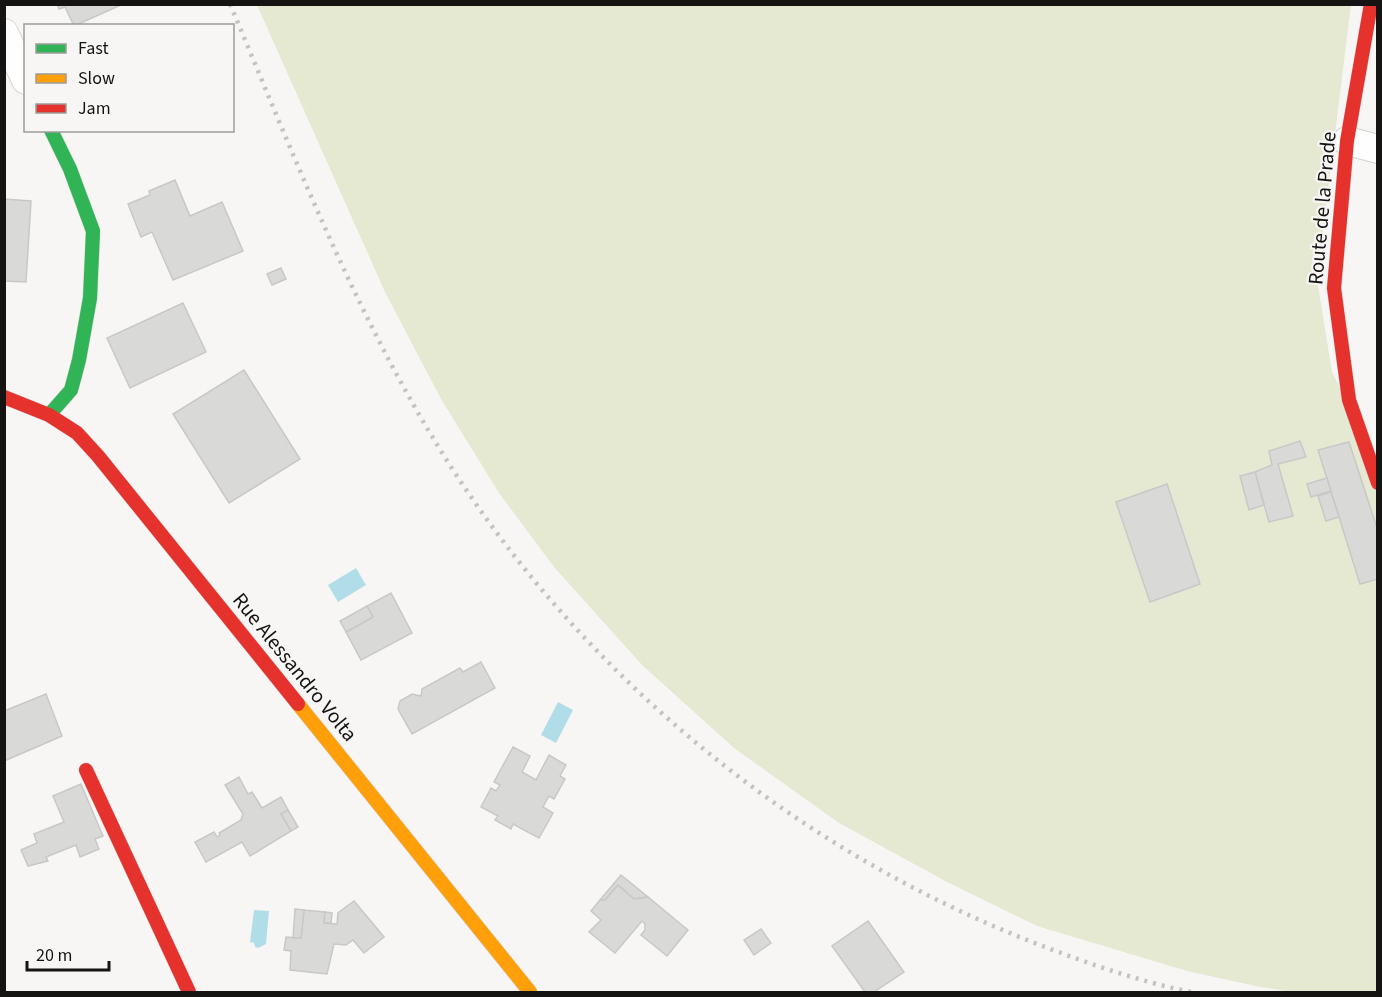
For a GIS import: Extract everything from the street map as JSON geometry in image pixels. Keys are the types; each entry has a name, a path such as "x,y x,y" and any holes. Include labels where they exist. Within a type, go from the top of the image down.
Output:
{"street":[{"name":"Route de la Prade","path":"1371,4 1347,141 1334,288 1349,400 1377,483"},
{"path":"4,33 24,76"},
{"path":"49,415 71,390 79,360 90,298 93,231 70,169 52,132"},
{"path":"1347,141 1377,149"},
{"name":"Rue Alessandro Volta","path":"4,397 49,415 77,433 98,456 530,993"},
{"path":"86,770 189,993"}],"green space":[{"path":"257,5 1351,5 1317,279 1332,372 1377,462 1377,992 1293,992 1260,987 1187,971 1037,926 947,882 839,823 734,748 642,665 554,567 499,493 441,399 385,292"}],"water":[{"path":"356,568 366,585 338,602 328,585"},
{"path":"558,702 573,710 556,743 541,735"},
{"path":"254,910 269,911 266,944 258,948 250,942"}],"building":[{"path":"57,4 123,4 78,24 73,24 65,7 59,9"},
{"path":"175,180 190,216 222,202 243,251 173,280 152,232 141,237 128,204 150,195 149,191"},
{"path":"4,199 31,201 26,282 4,281"},
{"path":"281,268 286,279 272,285 267,274"},
{"path":"183,303 206,352 130,388 107,338"},
{"path":"244,370 300,459 229,503 173,414"},
{"path":"1300,441 1306,457 1278,464 1293,516 1269,522 1255,472 1272,465 1269,451"},
{"path":"1349,442 1378,531 1378,579 1360,584 1318,450"},
{"path":"1255,472 1264,505 1249,510 1240,476"},
{"path":"1327,478 1331,491 1311,497 1307,484"},
{"path":"1167,484 1200,584 1150,602 1116,502"},
{"path":"1331,492 1339,517 1326,521 1318,496"},
{"path":"391,593 412,633 361,660 346,632 373,617 367,606"},
{"path":"367,606 373,617 346,632 340,621"},
{"path":"481,662 495,688 412,734 398,709 400,701 412,694 421,696 422,689 460,668 463,672"},
{"path":"46,694 62,736 4,761 4,711"},
{"path":"513,747 530,756 522,772 536,780 549,755 566,765 560,776 565,779 554,799 549,796 543,807 553,813 539,838 513,824 511,829 495,820 498,816 481,807 491,788 496,791 500,785 494,782"},
{"path":"239,777 248,794 252,792 262,808 281,797 288,810 281,814 291,831 250,856 242,842 206,862 195,842 214,832 217,837 219,833 241,820 243,814 225,785"},
{"path":"81,784 103,836 95,839 99,849 80,857 76,845 46,857 48,861 28,866 21,850 37,843 34,834 64,822 53,796"},
{"path":"288,810 298,827 291,831 281,814"},
{"path":"621,875 648,897 634,899 618,885 605,900 600,900"},
{"path":"618,885 634,899 648,897 688,930 667,956 641,935 645,930 645,924 642,921 615,953 589,932 601,920 591,911"},
{"path":"354,901 384,937 364,953 353,940 346,945 334,944 327,974 290,970 291,951 284,950 286,937 301,938 304,910 325,912 324,923 337,924 338,913"},
{"path":"295,909 304,910 301,938 293,938"},
{"path":"325,912 332,913 331,923 324,923"},
{"path":"868,921 904,972 874,992 865,992 832,946"},
{"path":"761,929 771,943 754,955 744,940"}],"railway":[{"path":"230,4 349,279 375,333 433,438 488,521 550,599 618,672 691,739 770,800 853,854 941,902 1032,942 1111,970 1191,992"}],"traffic: fast":[{"path":"49,415 71,390 79,360 90,298 93,231 70,169 52,132"}],"traffic: slow":[{"path":"298,704 530,992"}],"traffic: jam":[{"path":"1371,4 1347,141 1334,288 1349,400 1378,483"},
{"path":"4,397 49,415 77,433 298,704"},
{"path":"86,770 189,992"}]}
